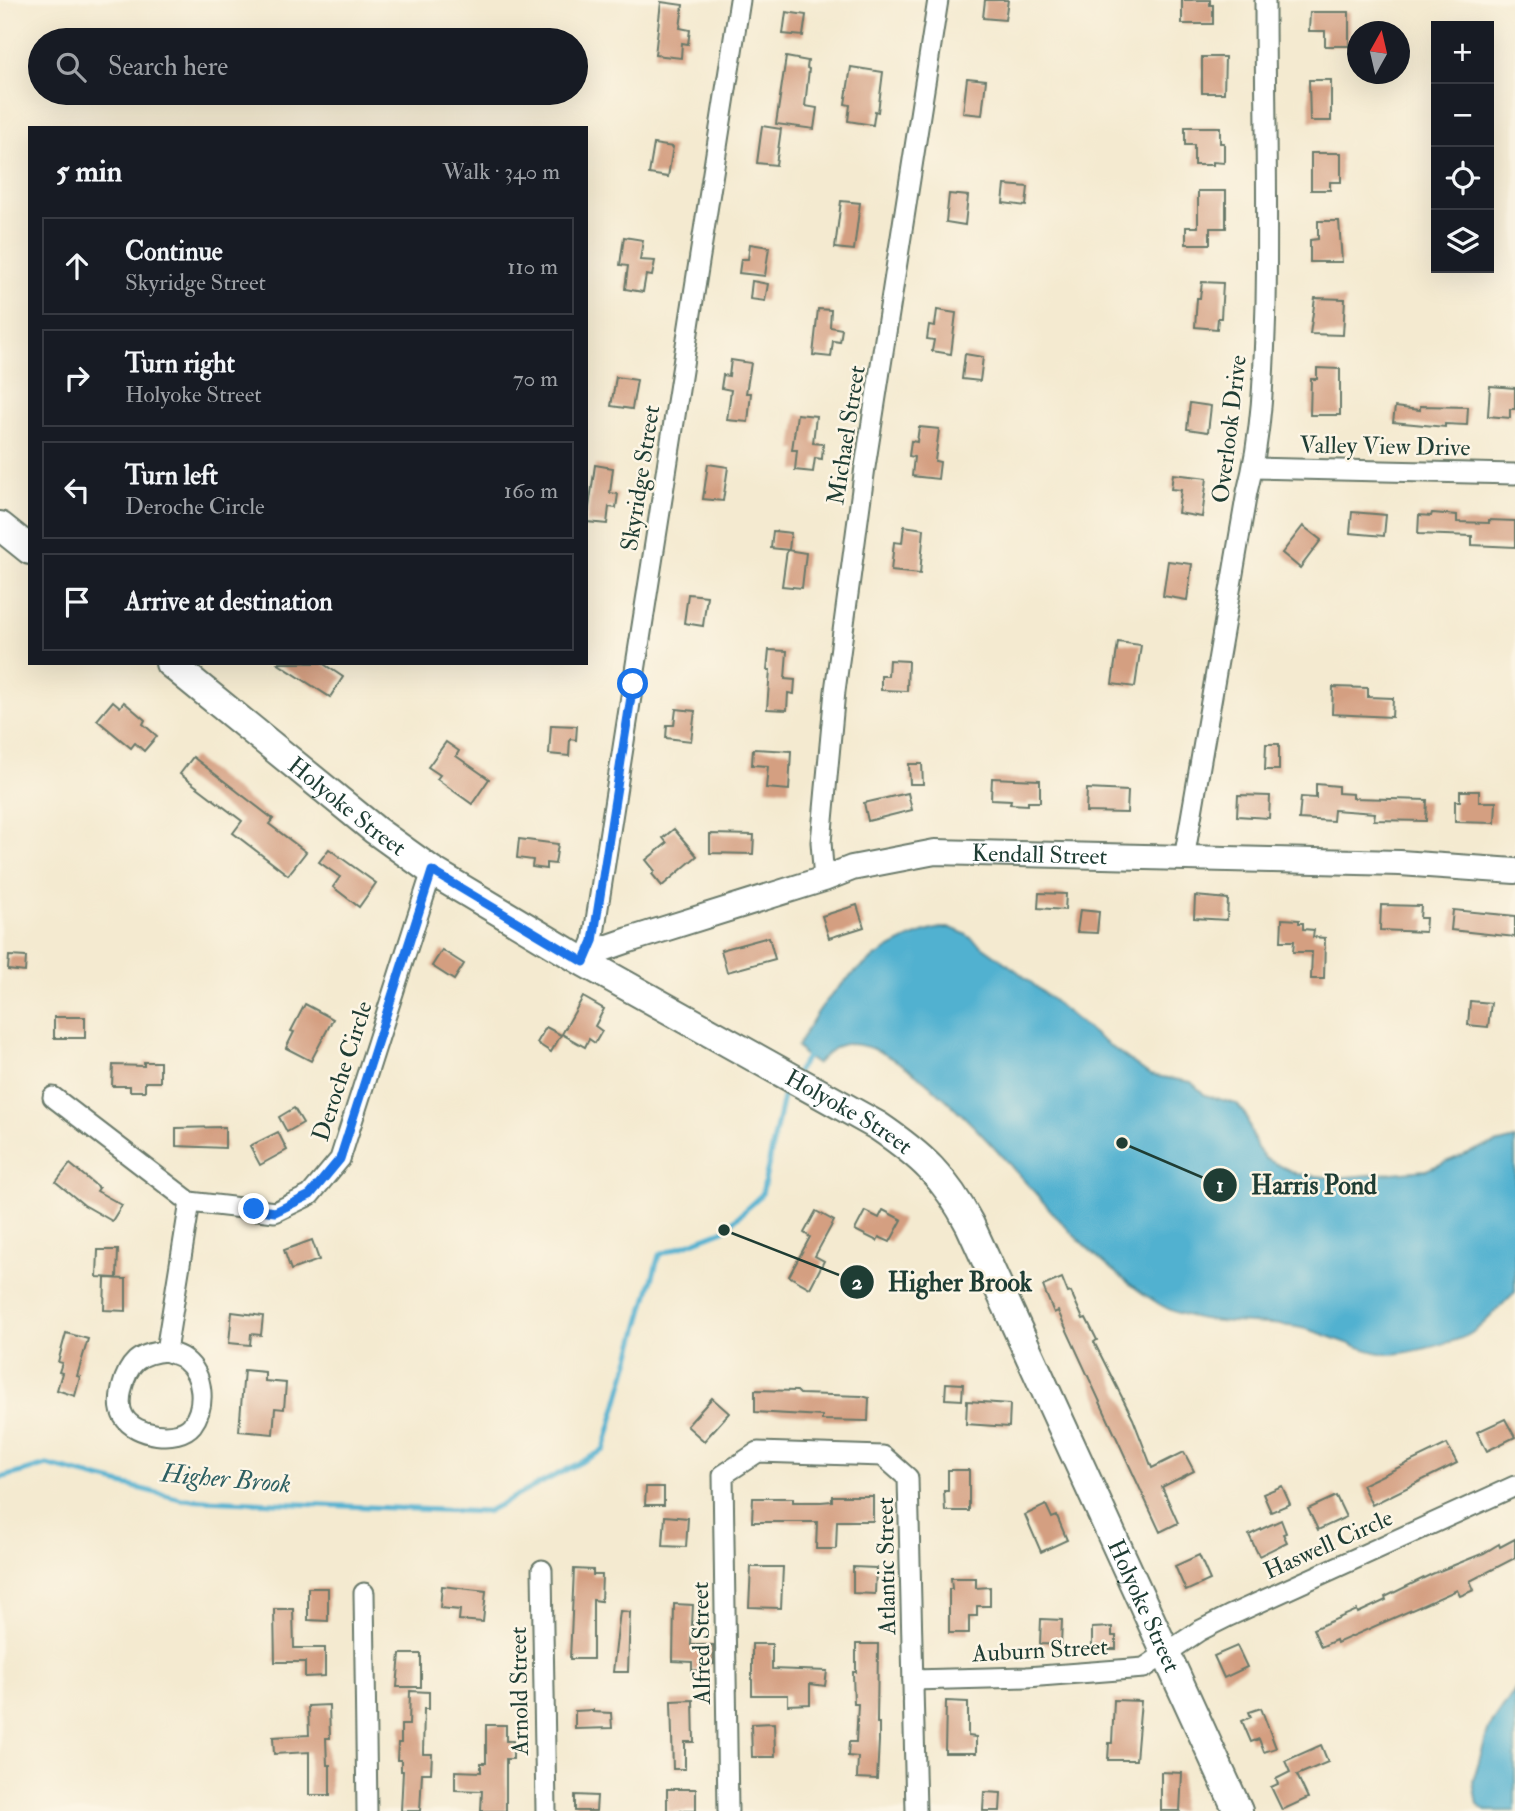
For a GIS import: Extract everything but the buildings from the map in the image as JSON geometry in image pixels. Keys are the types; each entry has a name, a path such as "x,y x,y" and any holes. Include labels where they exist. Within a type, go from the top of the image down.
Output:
{"main road":[{"path":"0,526 28,548"},
{"name":"Holyoke Street","path":"172,665 375,830 432,871 584,962 898,1140 928,1164 956,1199 970,1225 1238,1811"}],"street":[{"name":"Skyridge Street","path":"584,962 593,941 740,0"},
{"name":"Michael Street","path":"824,879 821,842 846,600 938,0"},
{"name":"Overlook Drive","path":"1184,859 1253,468 1261,404 1266,273 1265,0"},
{"name":"Valley View Drive","path":"1253,468 1515,474"},
{"name":"Kendall Street","path":"584,962 603,949 852,868 935,852 1400,863 1515,871"},
{"name":"Deroche Circle","path":"190,1202 275,1212 310,1195 340,1159 432,871"},
{"path":"53,1097 190,1202 166,1351"},
{"path":"166,1351 180,1356 191,1365 198,1377 201,1391 194,1422 185,1431 173,1436 138,1428 127,1422 121,1412 123,1385 133,1364 146,1355 166,1351"},
{"name":"Atlantic Street","path":"723,1475 758,1452 883,1456 908,1478 916,1811"},
{"name":"Alfred Street","path":"723,1475 728,1811"},
{"name":"Haswell Circle","path":"1166,1654 1199,1631 1229,1616 1515,1486"},
{"name":"Arnold Street","path":"542,1570 545,1811"},
{"path":"364,1592 367,1811"},
{"name":"Auburn Street","path":"913,1680 1027,1677 1144,1668 1166,1654"}],"water":[{"path":"940,928 951,928 965,934 1150,1075 1191,1082 1205,1095 1237,1104 1246,1116 1257,1148 1266,1159 1297,1174 1335,1178 1426,1170 1483,1147 1515,1139 1515,1292 1484,1323 1466,1336 1431,1347 1394,1354 1369,1350 1292,1326 1194,1318 1159,1304 1093,1253 967,1120 904,1065 873,1049 846,1044 834,1049 816,1064 797,1047 823,1005 860,968 907,939"},
{"path":"1515,1690 1515,1811 1486,1811 1477,1805 1473,1781 1489,1728"}],"waterway":[{"name":"Higher Brook","path":"797,1072 809,1054"},
{"name":"Higher Brook","path":"0,1478 47,1465 181,1499 486,1512 604,1450 659,1255 724,1230 762,1194 783,1097 789,1087"}],"place":[{"name":"Harris Pond","path":"1122,1143"},
{"name":"Higher Brook","path":"724,1230"}],"route":[{"path":"254,1209 275,1212 310,1195 340,1159 432,871 584,962 593,941 633,684"}]}
